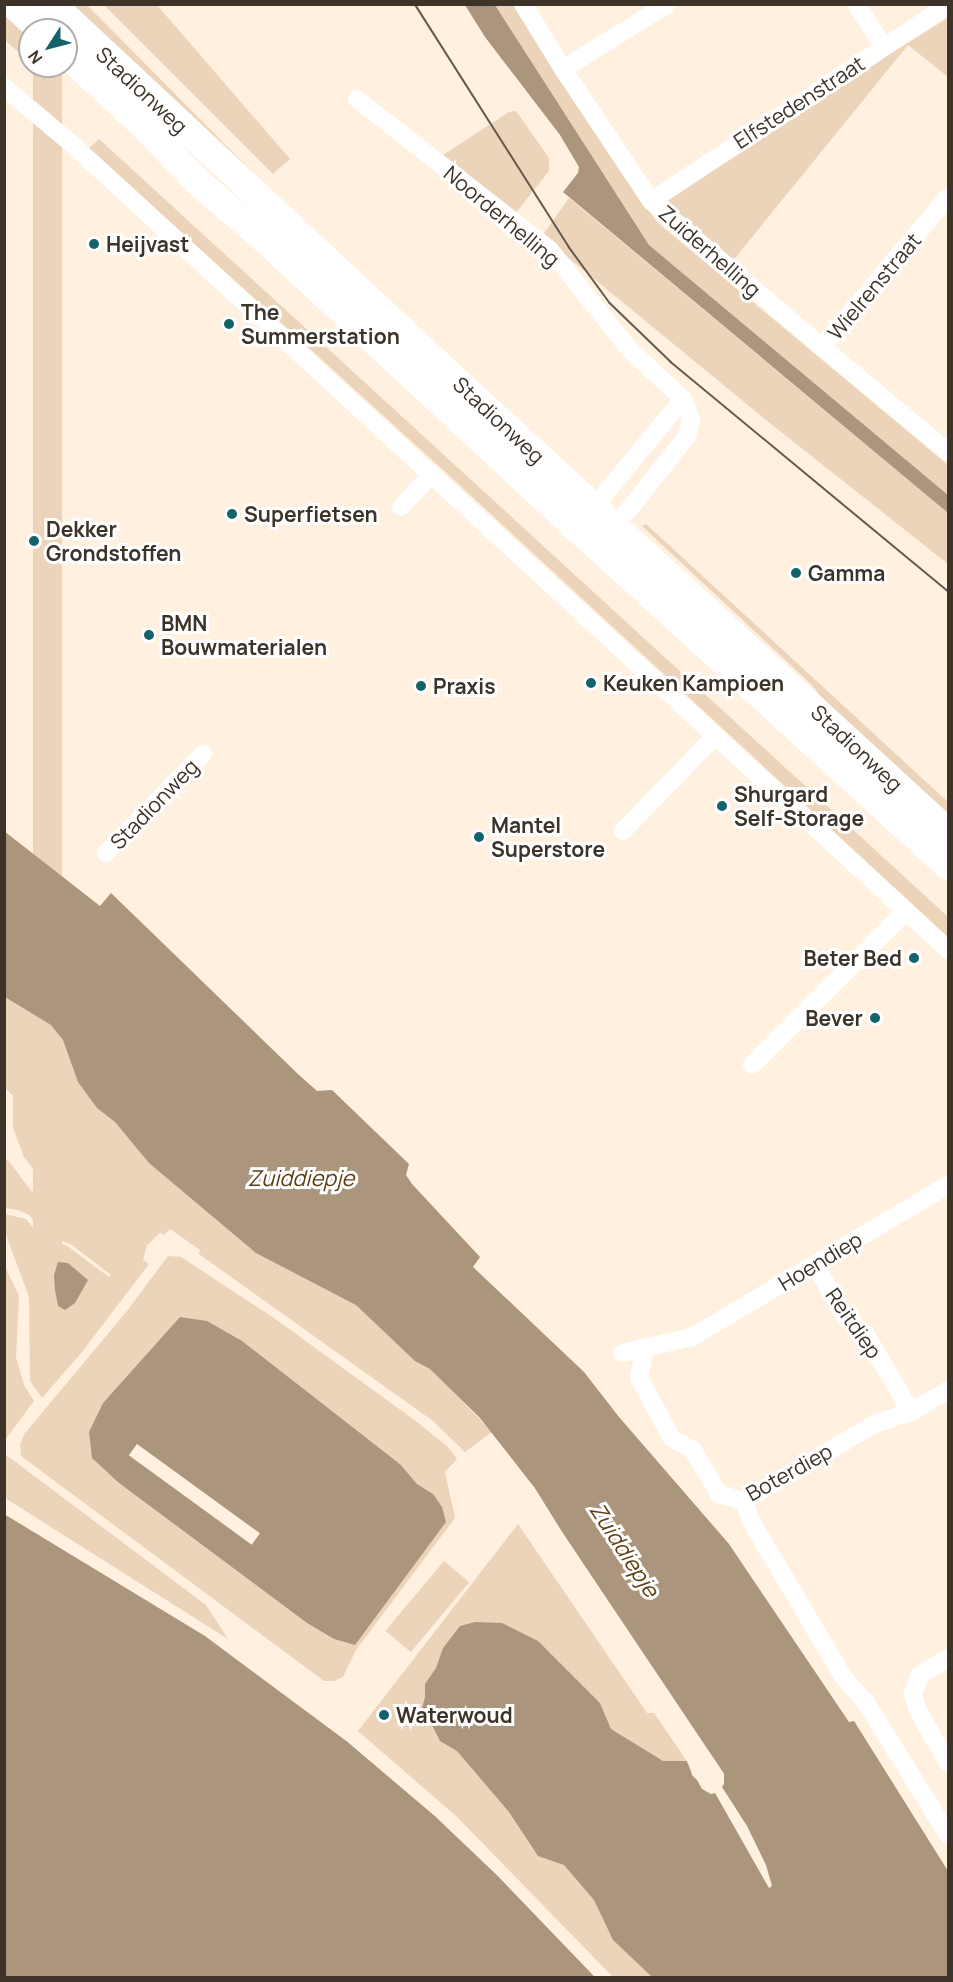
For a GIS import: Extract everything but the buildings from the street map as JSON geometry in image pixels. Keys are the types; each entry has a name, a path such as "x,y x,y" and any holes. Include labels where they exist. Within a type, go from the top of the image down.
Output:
{"main road":[{"path":"13,4 28,18"},
{"name":"Stadionweg","path":"51,4 948,832"},
{"name":"Stadionweg","path":"78,65 145,127 200,184 260,236 948,866"}],"street":[{"name":"Zuiderhelling","path":"524,4 563,69 651,201 822,347 945,442"},
{"path":"563,69 668,4"},
{"path":"856,4 884,47"},
{"name":"Elfstedenstraat","path":"651,201 948,5"},
{"path":"4,87 73,145 948,950"},
{"name":"Noorderhelling","path":"357,99 550,250 630,350 684,399"},
{"name":"Wielrenstraat","path":"822,347 948,196"},
{"path":"585,536 687,436 691,419 684,399"},
{"path":"585,536 604,516 684,399"},
{"path":"401,507 432,474"},
{"path":"623,831 715,735"},
{"name":"Stadionweg","path":"106,853 203,754"},
{"path":"752,1065 906,911"},
{"name":"Hoendiep","path":"622,1353 692,1337 948,1185"},
{"name":"Reitdiep","path":"815,1264 845,1317 865,1333 911,1412"},
{"name":"Boterdiep","path":"645,1349 639,1378 672,1438 693,1450 719,1494 744,1502 874,1424 911,1412 948,1390"},
{"path":"744,1502 751,1521 838,1668 855,1689 948,1835"},
{"path":"948,1658 916,1679 913,1700 948,1763"}],"shaded area":[{"path":"70,5 87,5 270,190"},
{"path":"104,5 157,5 290,159 273,174"},
{"path":"495,5 513,5 616,165 658,223 948,465 948,495 649,245"},
{"path":"4,13 18,25 18,52 5,40"},
{"path":"948,18 948,77 908,45 731,263 664,204 664,194"},
{"path":"33,78 62,78 62,1311 33,1311"},
{"path":"516,111 549,158 549,171 515,214 443,155 509,112"},
{"path":"99,139 945,914 948,918 948,937 453,479 89,148"},
{"path":"569,198 948,513 948,564 766,420 542,236"},
{"path":"646,524 948,802 948,811 937,808 837,718 812,685 642,526"},
{"path":"5,991 52,1023 315,1249 492,1432 465,1452 433,1421 199,1254 200,1250 170,1229 164,1235 160,1233 147,1245 143,1260 149,1264 82,1352 42,1398 30,1381 29,1297 5,1232 5,1214 26,1219 35,1230 67,1246 109,1277 111,1275 72,1245 48,1235 29,1215 5,1208 5,1160 9,1161 31,1191 35,1191 41,1207 48,1208 49,1201 35,1178 37,1174 24,1157 13,1128 13,1096 5,1088"},
{"path":"168,1256 181,1257 274,1318 413,1419 447,1446 457,1459 445,1472 455,1518 356,1650 343,1677 334,1681 324,1681 21,1456 20,1444 25,1433 127,1311","holes":["180,1318 401,1465 417,1484 433,1494 334,1639 307,1623 119,1483 103,1403"]},
{"path":"4,1264 19,1296 16,1357 24,1385 34,1401 5,1440"},
{"path":"5,1454 206,1605 228,1639 5,1498"},
{"path":"518,1524 647,1713 654,1713 691,1767 711,1977 613,1977 457,1817 358,1731"},
{"path":"444,1561 469,1582 411,1652 386,1631"}],"water":[{"path":"465,5 495,5 649,245 948,495 948,513 563,192 578,173 579,167 560,135 485,37"},
{"name":"Zuiddiepje","path":"4,831 100,906 111,893 299,1075 317,1091 332,1090 409,1164 406,1175 412,1184 480,1257 473,1267 584,1372 619,1417 729,1544 849,1722 854,1721 948,1871 948,1977 652,1977 613,1940 594,1900 564,1865 538,1856 509,1812 457,1751 440,1741 429,1719 421,1712 425,1697 425,1684 436,1668 443,1648 460,1626 475,1622 502,1623 538,1641 600,1703 611,1729 663,1761 687,1761 692,1775 711,1794 719,1791 724,1784 724,1774 534,1487 480,1418 430,1369 415,1361 356,1305 256,1253 149,1163 115,1122 97,1108 78,1082 63,1040 51,1025 5,997"},
{"path":"58,1262 68,1263 88,1280 75,1303 65,1310 58,1306 55,1290 54,1275"},
{"path":"180,1317 207,1321 242,1341 401,1465 417,1484 433,1494 442,1507 446,1522 355,1645 334,1639 307,1623 119,1483 92,1458 89,1432 103,1403"},
{"path":"4,1514 205,1636 349,1743 435,1816 497,1875 595,1977 5,1977"}],"pier":[{"path":"137,1444 260,1533 252,1545 129,1455"},
{"path":"534,1487 724,1774 722,1787 747,1826 766,1865 772,1886 769,1888 715,1793 711,1794 702,1789 685,1758 694,1765 695,1773 704,1787 711,1791 721,1783 721,1775 559,1534 533,1491"},
{"path":"351,1740 437,1813 499,1873 598,1978 497,1875 435,1816 349,1743"}],"tram line":[{"path":"415,4 569,247 610,303 671,362 948,591"}],"place":[{"name":"Heijvast","path":"94,244"},
{"name":"The Summerstation","path":"229,324"},
{"name":"Superfietsen","path":"232,514"},
{"name":"Dekker Grondstoffen","path":"34,541"},
{"name":"Gamma","path":"796,573"},
{"name":"BMN Bouwmaterialen","path":"149,635"},
{"name":"Keuken Kampioen","path":"591,683"},
{"name":"Praxis","path":"421,686"},
{"name":"Shurgard Self-Storage","path":"722,806"},
{"name":"Mantel Superstore","path":"479,837"},
{"name":"Beter Bed","path":"914,958"},
{"name":"Bever","path":"875,1018"},
{"name":"Waterwoud","path":"384,1715"}]}
